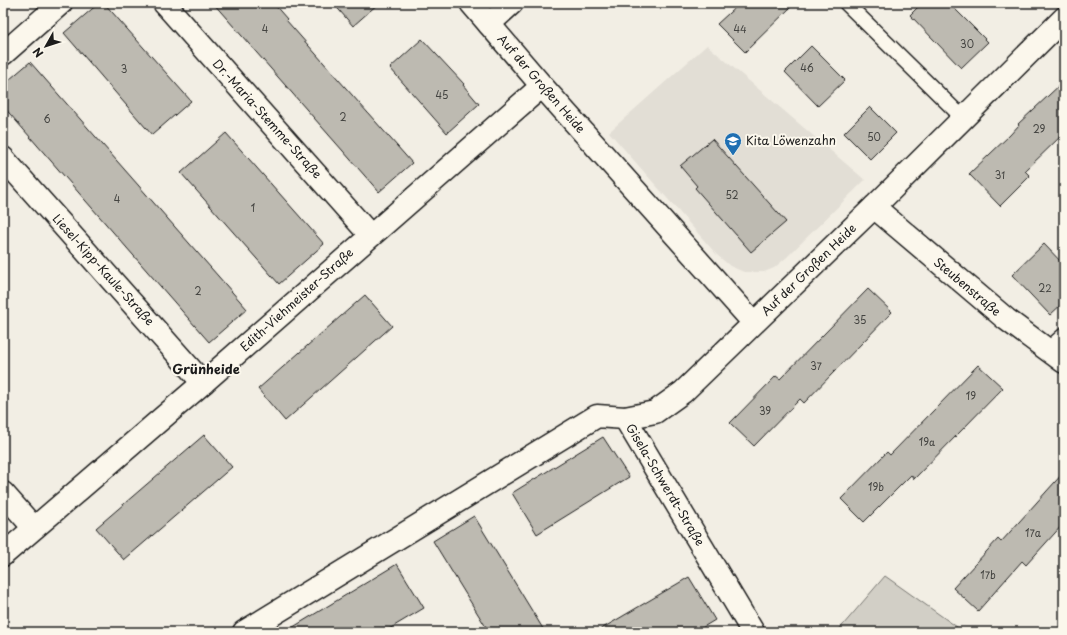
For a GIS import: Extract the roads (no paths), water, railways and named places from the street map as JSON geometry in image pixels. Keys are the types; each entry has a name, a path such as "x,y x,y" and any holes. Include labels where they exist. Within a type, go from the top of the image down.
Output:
{"street":[{"path":"3,54 61,3"},
{"name":"Dr.-Maria-Stemme-Straße","path":"164,3 370,235"},
{"name":"Auf der Großen Heide","path":"471,3 542,86 753,322 874,207 1064,18"},
{"path":"489,24 512,3"},
{"name":"Edith-Viehmeister-Straße","path":"3,555 203,383 370,235 542,86"},
{"name":"Liesel-Kipp-Kaule-Straße","path":"5,165 203,383"},
{"name":"Steubenstraße","path":"874,207 1006,319 1056,356"},
{"name":"Gisela-Schwerdt-Straße","path":"753,322 683,392 655,412 624,418 753,632"},
{"path":"244,632 597,416 624,418"},
{"path":"3,493 34,528"}],"lane":[{"path":"846,3 963,118"},
{"path":"1056,356 1064,335"}],"place":[{"name":"Kita Löwenzahn","path":"733,156"}],"district":[{"name":"Grünheide","path":"206,369"}]}
